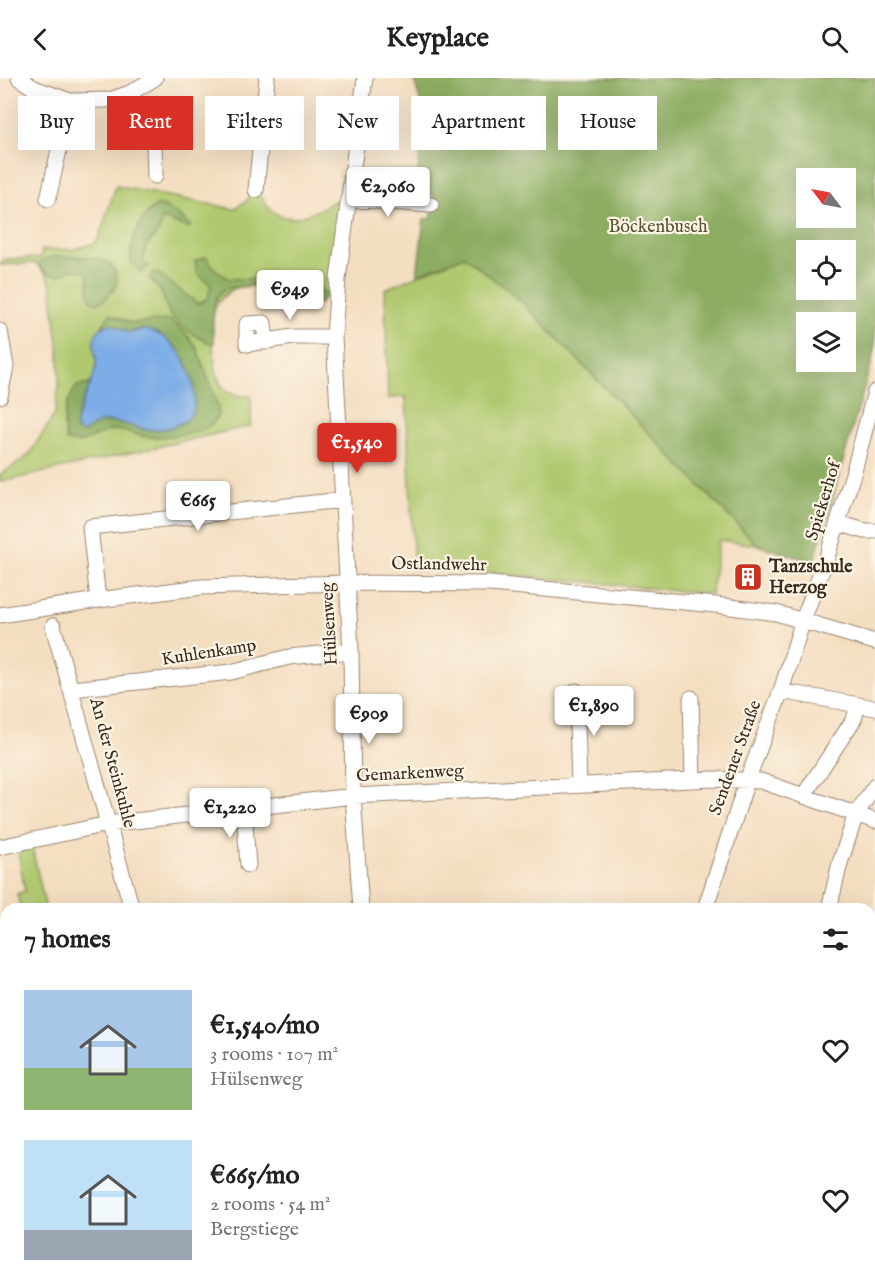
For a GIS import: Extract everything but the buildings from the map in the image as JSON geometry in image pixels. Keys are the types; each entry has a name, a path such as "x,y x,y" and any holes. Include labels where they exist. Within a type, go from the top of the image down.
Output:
{"street":[{"path":"19,78 34,88 56,96"},
{"path":"95,100 109,100 130,93 155,78"},
{"path":"256,190 267,78"},
{"name":"Hülsenweg","path":"362,903 353,796 351,651 334,337 338,279 365,78"},
{"path":"130,93 154,142 155,176"},
{"path":"48,198 59,150"},
{"path":"348,199 431,205"},
{"path":"0,331 6,366 0,396"},
{"path":"266,342 292,337 334,337"},
{"name":"Spiekerhof","path":"803,620 838,523 875,392"},
{"path":"98,600 90,527 342,500"},
{"path":"838,523 865,531 875,531"},
{"name":"Ostlandwehr","path":"0,615 202,587 347,583 490,584 716,605 776,613 875,642"},
{"name":"Sendener Straße","path":"707,903 747,781 781,691 803,620"},
{"name":"An der Steinkuhle","path":"53,626 130,903"},
{"name":"Kuhlenkamp","path":"72,690 231,672 289,657 351,651"},
{"path":"576,691 579,784"},
{"path":"781,691 875,708"},
{"path":"691,698 693,780"},
{"path":"804,795 854,719 858,705"},
{"name":"Gemarkenweg","path":"0,847 108,824 353,796 693,780 761,781 875,821"},
{"path":"830,903 840,863 856,814 875,786"},
{"path":"244,810 249,865"}],"green space":[{"name":"Böckenbusch","path":"414,78 875,78 875,350 814,562 757,545 519,299 464,256 417,275 424,219 431,219 435,197 416,183 421,150 546,150 546,96 419,96"},
{"path":"116,186 234,209 248,200 252,190 259,190 266,204 275,213 285,217 308,214 344,195 330,291 319,304 308,295 290,288 241,287 230,291 218,303 213,316 216,371 222,386 228,391 251,396 251,426 0,482 0,475 29,455 55,414 59,385 59,352 51,285 48,277 36,263 0,265 5,259 40,258 42,250 74,249 95,243"},
{"path":"159,205 173,211 191,226 188,228 163,219 158,232 145,248 143,263 149,266 141,273 131,262 134,238 146,215"},
{"path":"464,256 519,299 757,545 719,540 711,594 493,573 414,569 406,397 388,398 385,289"},
{"path":"51,257 83,257 104,261 112,266 116,274 116,286 107,298 98,303 95,302 91,300 88,275 84,271 71,270 55,275 39,267 41,261"},
{"path":"206,257 217,271 229,279 286,278 303,282 328,293 319,304 299,291 275,286 225,289 216,299 214,306 214,343 210,343 192,334 171,316 160,290 149,279 153,273 158,273 198,304 208,298 211,285 197,273 195,261"},
{"path":"110,314 131,323 170,320 187,335 197,348 218,407 217,416 212,423 195,432 171,436 142,436 115,430 85,441 66,440 64,426 66,412 77,386 90,384 76,419 83,433 97,424 108,422 158,429 167,428 193,383 181,356 143,329 128,332 105,325 101,328"},
{"path":"32,848 45,903 19,903 17,894 25,891 18,851"}],"water":[{"path":"112,324 128,332 147,330 156,333 177,349 187,365 194,386 194,408 187,419 177,425 159,430 103,422 83,433 76,430 78,416 96,367 94,338 101,328"}],"place":[{"name":"Tanzschule Herzog","path":"748,577"}]}
